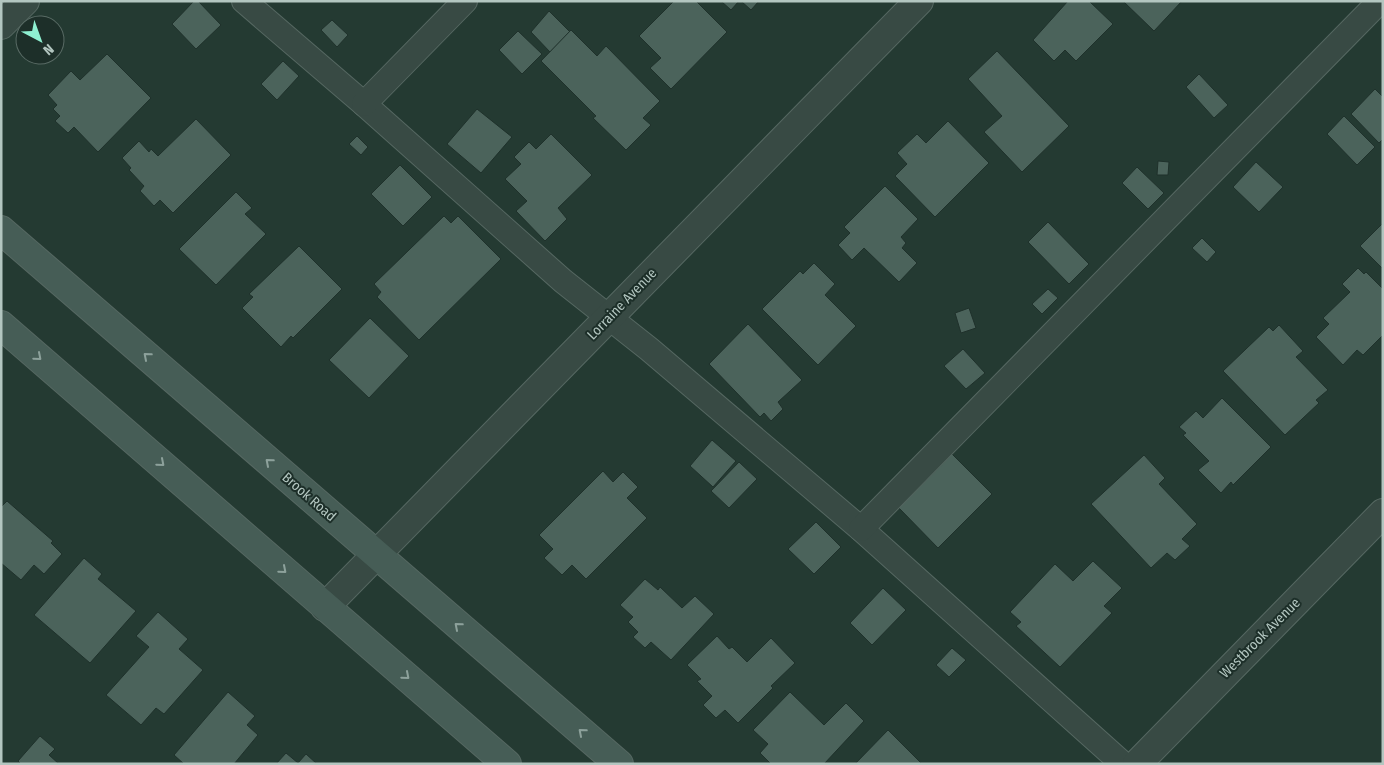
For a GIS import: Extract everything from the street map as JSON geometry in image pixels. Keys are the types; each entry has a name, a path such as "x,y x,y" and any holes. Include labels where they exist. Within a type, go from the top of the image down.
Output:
{"main road":[{"name":"Brook Road","path":"1,230 618,764"},
{"path":"1,325 508,764"}],"street":[{"path":"1,25 25,1"},
{"name":"Lorraine Avenue","path":"325,607 919,1"},
{"name":"Westbrook Avenue","path":"1137,764 1383,514"}],"lane":[{"path":"244,1 364,104 562,280 649,349 861,529 1123,764"},
{"path":"364,104 465,1"},
{"path":"861,529 1380,1"}],"building":[{"path":"194,1 198,1 221,25 196,49 172,24"},
{"path":"674,1 696,1 727,32 671,89 650,68 661,58 639,36"},
{"path":"721,1 739,1 731,10"},
{"path":"741,1 759,1 751,10"},
{"path":"1068,1 1089,1 1113,24 1076,61 1065,50 1054,61 1033,40"},
{"path":"1123,1 1182,1 1154,31"},
{"path":"549,11 570,32 550,52 531,32"},
{"path":"332,20 348,35 337,47 321,30"},
{"path":"571,30 597,56 606,46 660,101 643,118 651,125 626,150 593,118 596,116 541,61"},
{"path":"518,31 542,54 522,74 499,50"},
{"path":"997,51 1069,126 1022,172 984,132 1002,116 968,79"},
{"path":"107,54 151,98 98,152 74,127 68,133 55,121 60,116 53,109 57,105 48,95 71,71 80,80"},
{"path":"283,61 299,76 277,100 261,84"},
{"path":"1199,74 1228,105 1214,118 1186,87"},
{"path":"1375,89 1383,97 1383,139 1379,143 1351,114"},
{"path":"477,109 512,137 481,173 447,144"},
{"path":"1344,116 1375,147 1357,165 1327,134"},
{"path":"196,119 231,155 173,213 160,200 154,206 140,191 144,186 129,170 131,168 122,158 139,141 149,152 151,149 158,156"},
{"path":"948,121 989,163 935,217 895,176 907,164 897,153 917,134 926,143"},
{"path":"551,134 592,175 558,208 567,219 545,241 516,211 527,201 505,179 521,164 514,157 529,142 536,149"},
{"path":"357,136 368,147 361,155 349,144"},
{"path":"1158,161 1169,162 1168,175 1157,175"},
{"path":"1256,162 1283,187 1259,212 1233,187"},
{"path":"400,165 432,197 403,226 371,194"},
{"path":"1137,167 1164,193 1148,209 1122,183"},
{"path":"885,186 918,219 901,237 906,243 902,248 917,263 899,282 864,248 852,260 838,245 850,233 844,227"},
{"path":"236,192 252,208 245,214 266,234 216,285 179,249"},
{"path":"444,216 451,223 458,216 501,259 419,340 377,297 381,292 374,284"},
{"path":"1048,222 1089,264 1069,284 1028,242"},
{"path":"1383,223 1383,269 1360,246"},
{"path":"1202,238 1216,252 1207,262 1192,248"},
{"path":"299,246 342,289 293,338 291,336 281,347 242,308 253,297 249,294"},
{"path":"814,263 835,284 825,295 856,326 818,365 762,309 800,271 803,274"},
{"path":"1358,268 1364,274 1366,272 1383,289 1383,335 1363,355 1357,350 1343,365 1316,337 1329,324 1323,318 1350,292 1342,284"},
{"path":"1048,289 1058,298 1042,314 1032,304"},
{"path":"969,308 976,328 961,333 955,313"},
{"path":"370,318 409,356 369,398 329,360"},
{"path":"748,324 802,380 778,402 783,409 771,421 764,413 760,417 709,364"},
{"path":"1279,325 1303,351 1296,357 1328,390 1316,400 1319,403 1285,435 1223,371 1269,327 1273,331"},
{"path":"963,349 985,373 966,389 944,366"},
{"path":"1222,398 1271,447 1233,485 1231,482 1221,493 1198,470 1209,461 1183,435 1186,433 1179,427 1196,411 1203,418"},
{"path":"712,440 736,461 713,487 690,466"},
{"path":"952,454 992,494 938,548 899,508"},
{"path":"1144,455 1165,478 1159,484 1197,524 1182,539 1190,546 1175,560 1167,553 1151,568 1091,504"},
{"path":"739,462 757,479 729,508 711,491"},
{"path":"603,471 613,482 623,472 638,487 627,498 647,518 586,579 572,565 562,575 544,558 553,549 539,535"},
{"path":"7,501 53,541 51,543 62,554 44,574 34,565 21,580 1,563 1,507"},
{"path":"816,522 841,547 814,574 788,549"},
{"path":"84,558 102,574 98,579 136,611 90,663 34,615"},
{"path":"1093,561 1122,588 1104,606 1112,613 1060,667 1016,626 1021,622 1010,612 1055,564 1073,581"},
{"path":"645,579 658,590 660,587 682,608 695,596 714,614 671,660 651,642 645,648 633,637 638,632 628,622 633,617 620,605"},
{"path":"883,588 906,610 872,645 850,623"},
{"path":"158,612 188,639 179,649 203,670 164,714 156,708 141,725 106,695 149,647 136,636"},
{"path":"717,636 729,649 732,647 747,662 771,638 795,663 771,686 773,688 738,723 725,710 716,718 703,705 712,696 697,681 701,679 687,665"},
{"path":"952,648 966,660 949,677 936,665"},
{"path":"228,692 255,716 247,725 258,735 234,764 184,764 174,755"},
{"path":"790,692 824,725 846,703 864,721 824,764 771,764 760,753 768,744 753,730"},
{"path":"888,730 922,764 855,764"},
{"path":"40,736 55,749 49,755 59,764 21,764 18,761"},
{"path":"286,753 298,763 306,754 317,764 276,764"}]}
